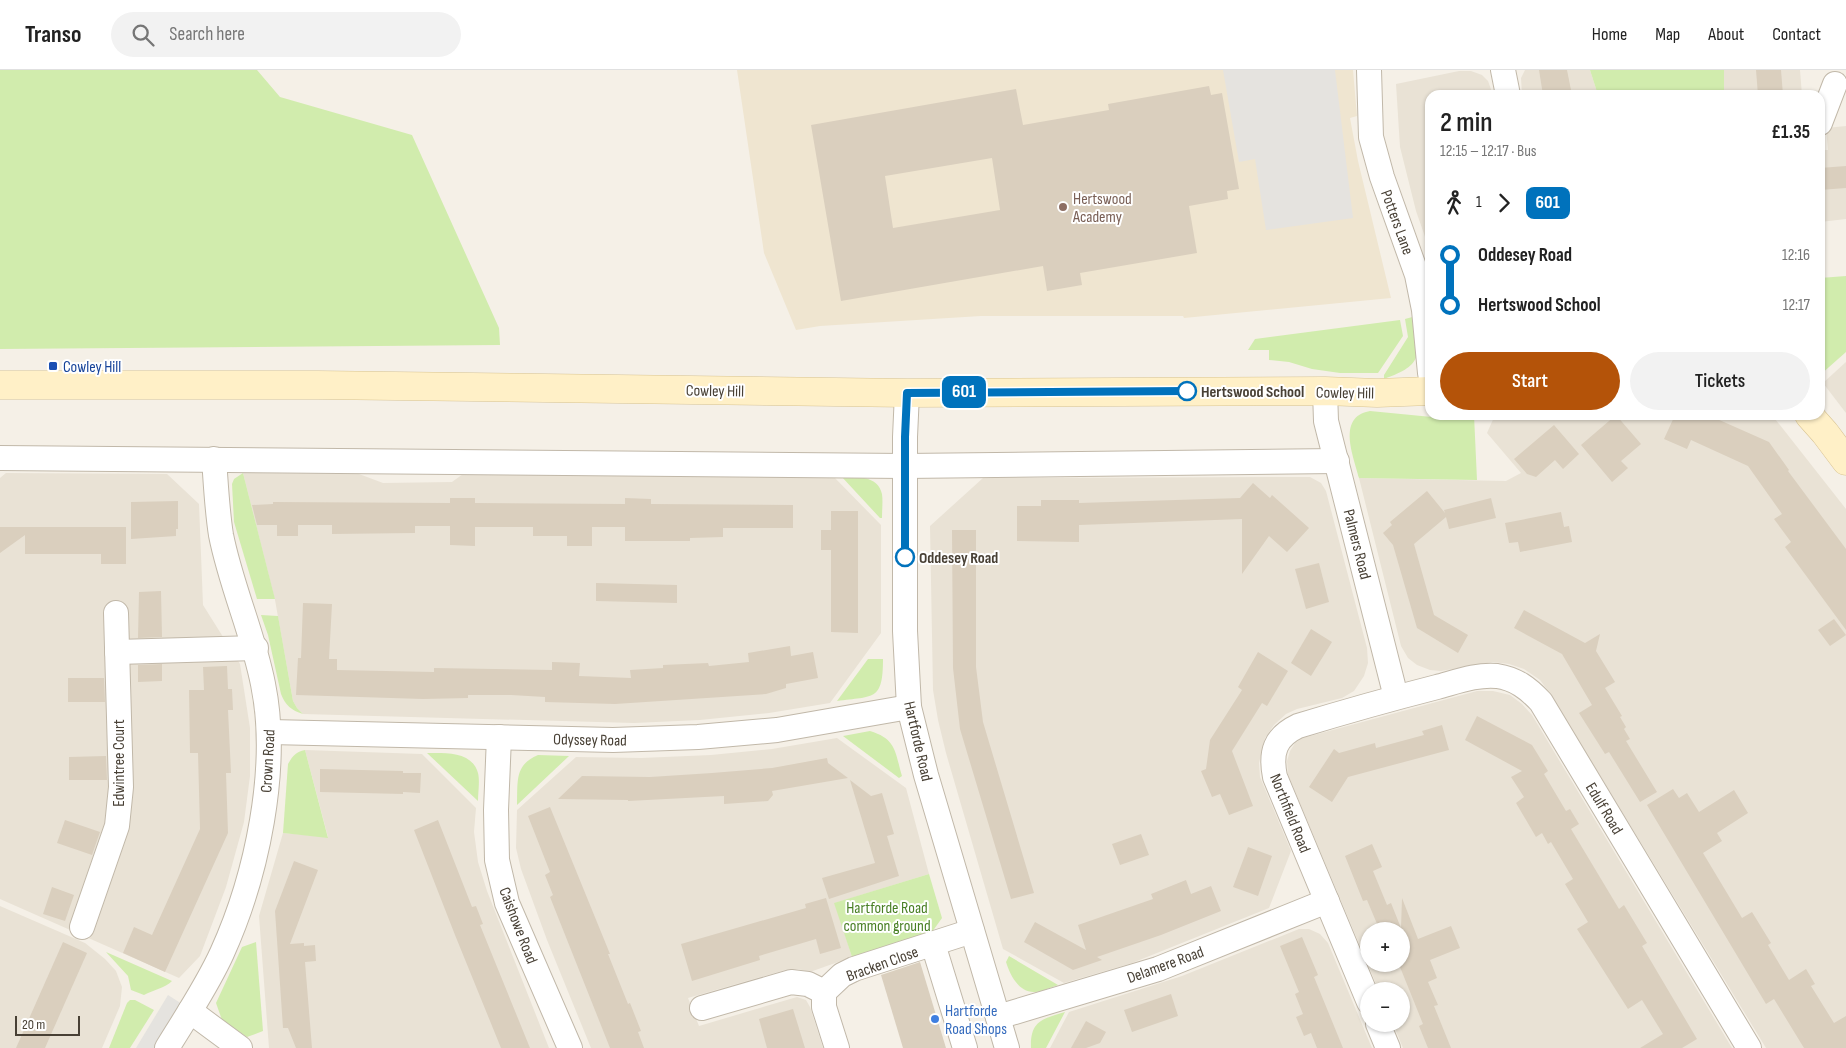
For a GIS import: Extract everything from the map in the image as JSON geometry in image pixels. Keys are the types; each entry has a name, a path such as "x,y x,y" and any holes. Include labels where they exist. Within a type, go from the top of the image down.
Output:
{"main road":[{"name":"Cowley Hill","path":"0,385 318,385 907,393 1325,391 1377,393 1425,391"},
{"path":"1813,420 1846,461"}],"street":[{"name":"Potters Lane","path":"1369,70 1371,137 1382,177 1417,275 1425,320"},
{"path":"1503,70 1507,90"},
{"path":"1825,111 1838,79"},
{"name":"Palmers Road","path":"1325,391 1326,421 1396,697"},
{"name":"Hartforde Road","path":"907,393 904,466 905,630 909,707 917,744 1007,1048"},
{"path":"0,458 904,466 1337,461"},
{"name":"Crown Road","path":"167,1048 222,954 256,854 264,810 270,732 264,686 256,648 234,587 221,535 214,460"},
{"name":"Edwintree Court","path":"82,928 117,826 121,787 116,613"},
{"path":"117,652 256,648"},
{"name":"Edulf Road","path":"1396,697 1478,676 1496,676 1516,681 1529,689 1542,702 1749,1048"},
{"name":"Northfield Road","path":"1361,982 1275,776 1272,763 1278,742 1286,732 1298,726 1396,697"},
{"name":"Odyssey Road","path":"270,732 613,740 698,737 777,730 909,707"},
{"name":"Caishowe Road","path":"499,737 496,810 497,860 507,903 570,1048"},
{"name":"Delamere Road","path":"998,1017 1158,969 1327,901"},
{"name":"Bracken Close","path":"824,992 842,975 854,969 972,932"},
{"path":"933,944 965,1048"},
{"path":"702,1008 791,982 808,984 824,992 824,1007 837,1048"},
{"path":"190,1011 240,1048"},
{"path":"1381,1032 1388,1048"}],"shaded area":[{"name":"Hertswood Academy","path":"737,70 1353,70 1357,116 1350,118 1358,161 1391,298 1184,318 1183,316 981,316 820,326 796,330 764,253"},
{"path":"1223,70 1335,70 1353,218 1266,230 1255,159 1239,162"},
{"path":"1525,70 1590,70 1596,90 1522,90 1521,78"},
{"path":"1724,70 1800,70 1802,90 1724,90"},
{"path":"1459,71 1471,71 1482,75 1488,81 1491,90 1425,90 1425,237 1416,211 1400,147 1396,84"},
{"path":"1846,126 1846,219 1825,221 1825,150 1828,150 1826,128"},
{"path":"1846,362 1846,413 1825,386 1825,381"},
{"path":"1493,420 1776,420 1846,509 1846,1048 1766,1048 1540,680 1524,669 1509,664 1493,662 1441,671 1430,670 1417,665 1408,658 1401,646 1359,478 1506,481 1521,473 1487,433"},
{"path":"6,473 167,474 199,504 203,605 240,664 250,728 250,776 244,822 226,887 200,956 179,978 0,899 0,478"},
{"path":"243,473 359,474 383,483 452,482 463,474 833,476 881,525 881,633 830,703 769,713 700,720 634,723 303,714 293,701 275,600"},
{"path":"1310,477 1321,483 1326,491 1367,648 1368,663 1364,676 1354,691 1342,698 1297,709 1286,714 1274,725 1265,738 1259,763 1260,777 1291,851 1269,908 1132,963 1064,983 1003,949 938,720 933,690 930,526 983,478"},
{"path":"1477,691 1493,691 1510,695 1532,715 1732,1048 1403,1048 1396,1032 1410,1032 1410,982 1375,982 1371,972 1410,972 1410,922 1360,922 1360,946 1288,775 1287,761 1295,743 1303,738"},
{"path":"837,738 906,788 929,874 835,903 852,957 810,972 798,969 785,970 688,998 699,1026 797,997 806,1000 823,1048 591,1048 547,940 521,869 516,848 517,810 576,757 641,758 711,755 772,749"},
{"path":"305,750 422,754 476,808 474,832 478,862 487,891 549,1048 269,1048 259,916 283,833 328,837"},
{"path":"0,906 85,943 105,959 116,971 122,987 120,1006 102,1048 0,1048"},
{"path":"1299,929 1309,929 1320,934 1328,943 1360,1019 1360,1032 1365,1032 1372,1048 1050,1048 1069,1012 1182,976"},
{"path":"168,995 182,1004 156,1048 136,1048"}],"green space":[{"path":"0,70 257,70 280,97 412,135 499,328 500,345 0,349"},
{"path":"1590,70 1724,70 1724,90 1596,90"},
{"path":"1846,276 1846,352 1825,371 1825,278"},
{"path":"1416,316 1418,349 1413,363 1398,374 1384,379 1384,375 1408,337 1405,319"},
{"path":"1400,320 1403,336 1378,373 1340,373 1312,369 1289,362 1269,360 1269,350 1248,350 1255,339"},
{"path":"1370,411 1425,416 1425,420 1474,420 1477,480 1359,478 1351,449 1350,429 1353,421 1360,415"},
{"path":"243,473 275,599 257,599 234,522 232,484 234,479"},
{"path":"841,476 865,478 876,483 882,494 882,518 880,518"},
{"path":"261,615 278,616 293,701 303,714 289,707 281,694 268,635"},
{"path":"868,659 883,659 883,673 878,689 868,697 837,701"},
{"path":"870,731 885,738 894,748 902,776 899,778 843,736"},
{"path":"305,750 328,838 283,833 288,764 295,754"},
{"path":"427,753 457,755 470,761 478,773 478,801"},
{"path":"538,755 569,756 517,805 518,782 521,769 530,759"},
{"name":"Hartforde Road common ground","path":"929,874 942,918 932,932 852,957 834,903"},
{"path":"256,942 263,1031 247,1037 222,1020 216,1003 242,947"},
{"path":"106,952 172,981 144,995 131,990 128,976"},
{"path":"1009,956 1058,985 1038,992 1024,990 1010,972 1006,962"},
{"path":"130,1000 135,1000 154,1010 130,1048 109,1048 127,1003"},
{"path":"1065,1012 1046,1048 1031,1048 1033,1032 1039,1022"}],"building":[{"path":"1539,70 1567,70 1571,90 1542,90"},
{"path":"1756,70 1781,70 1783,90 1758,90"},
{"path":"1209,86 1211,95 1222,93 1239,189 1227,191 1228,199 1189,206 1197,253 1080,273 1082,285 1047,291 1043,266 841,301 811,125 1016,89 1023,125 1109,110 1108,104","holes":["992,158 1000,210 893,228 885,176"]},
{"path":"1846,166 1846,188 1825,190 1825,168"},
{"path":"1610,420 1620,420 1641,444 1621,461 1628,468 1612,482 1581,445"},
{"path":"1673,420 1719,420 1769,442 1788,471 1846,549 1846,630 1785,547 1791,542 1774,519 1782,514 1748,466 1691,440 1687,449 1664,439"},
{"path":"1554,425 1579,454 1563,469 1555,460 1536,477 1527,474 1514,459"},
{"path":"1253,483 1270,498 1272,495 1309,528 1287,552 1269,536 1242,574 1242,519 1079,525 1079,542 1017,541 1017,506 1041,506 1041,500 1079,500 1079,503 1240,498"},
{"path":"1427,491 1445,513 1444,510 1491,498 1496,518 1449,529 1446,517 1414,544 1434,615 1468,635 1458,653 1417,628 1393,545 1383,533 1392,525 1390,522"},
{"path":"450,498 475,498 475,503 625,504 625,498 651,499 651,504 793,505 793,528 723,528 723,537 690,538 690,541 625,541 625,527 592,527 592,546 567,546 567,536 533,536 533,527 475,527 475,546 450,545 450,526 415,526 415,533 332,534 332,525 298,525 298,536 277,536 277,525 257,525 252,505 273,504 273,502 450,503"},
{"path":"178,501 178,529 176,529 176,536 131,539 131,502"},
{"path":"831,511 858,511 858,633 831,632 831,550 821,550 821,530 831,530"},
{"path":"1561,512 1564,527 1569,526 1572,542 1520,552 1518,542 1509,543 1505,523"},
{"path":"0,527 126,527 126,564 101,564 101,554 25,554 25,535 0,553"},
{"path":"952,530 976,530 976,667 983,722 1034,893 1011,899 960,729 953,668"},
{"path":"1319,563 1329,602 1306,609 1295,569"},
{"path":"596,583 677,585 677,603 596,601"},
{"path":"161,591 162,637 138,638 139,592"},
{"path":"303,603 332,604 329,659 337,659 337,670 434,672 434,668 552,670 552,662 580,663 579,676 631,678 630,670 663,668 663,665 708,663 709,666 749,662 748,653 790,646 791,656 813,652 818,678 786,684 786,688 766,694 615,704 545,702 545,697 511,695 468,695 468,698 423,699 296,695 298,658 301,658"},
{"path":"1524,610 1585,643 1600,634 1596,651 1615,682 1605,688 1622,716 1620,717 1626,727 1624,729 1630,739 1626,741 1657,792 1640,802 1609,752 1605,754 1579,713 1592,705 1562,654 1514,628"},
{"path":"1834,619 1846,635 1830,646 1818,630"},
{"path":"1311,629 1332,642 1311,676 1291,663"},
{"path":"1258,652 1288,671 1267,706 1262,703 1232,751 1253,806 1229,815 1220,794 1212,797 1201,771 1206,769 1210,740 1242,690 1238,687"},
{"path":"162,664 162,681 138,682 138,665"},
{"path":"227,666 228,689 232,689 233,710 228,710 231,773 226,773 228,833 165,972 123,953 134,927 152,935 200,829 198,753 190,753 189,690 204,690 203,667"},
{"path":"68,678 104,678 105,702 68,702"},
{"path":"1477,716 1532,745 1548,771 1544,774 1566,811 1570,809 1579,824 1571,829 1619,909 1624,905 1647,943 1642,946 1697,1039 1682,1048 1640,1048 1663,1034 1642,1000 1628,1009 1577,929 1588,922 1565,884 1573,879 1551,842 1548,844 1542,833 1536,837 1516,803 1524,797 1511,777 1522,771 1465,740"},
{"path":"1442,725 1449,750 1348,777 1332,802 1309,787 1334,749 1339,753 1375,743 1376,748 1424,735 1422,731"},
{"path":"106,756 107,780 69,780 69,757"},
{"path":"827,758 828,763 848,778 772,791 773,795 768,801 724,804 724,796 628,801 558,799 582,776 650,777 712,773 772,768"},
{"path":"320,769 421,773 420,793 320,792"},
{"path":"850,780 871,796 882,793 894,834 887,836 899,876 829,899 822,878 875,863"},
{"path":"1673,789 1679,798 1687,793 1699,812 1734,790 1748,813 1717,833 1722,841 1703,853 1742,918 1752,912 1771,943 1768,945 1789,980 1806,969 1815,984 1811,986 1834,1023 1846,1016 1846,1048 1804,1048 1774,999 1766,1004 1647,805"},
{"path":"550,807 610,954 608,954 628,1004 630,1003 641,1031 638,1032 644,1048 610,1048 550,897 553,895 545,875 550,872 528,816"},
{"path":"65,820 100,832 92,855 57,843"},
{"path":"438,820 472,907 476,906 483,924 480,925 530,1048 501,1048 455,935 414,830"},
{"path":"1141,834 1149,855 1120,865 1112,844"},
{"path":"1372,844 1382,867 1373,871 1387,905 1391,903 1399,922 1376,922 1367,900 1363,901 1345,856"},
{"path":"1248,847 1272,856 1258,896 1233,887"},
{"path":"294,861 318,870 290,944 304,943 304,946 315,945 316,961 305,962 312,1048 296,1048 288,1028 283,1028 275,911"},
{"path":"1186,880 1191,894 1211,886 1221,911 1161,935 1097,957 1102,960 1073,970 1024,942 1035,922 1086,950 1078,925 1153,899 1151,894"},
{"path":"52,887 74,895 65,921 43,914"},
{"path":"826,898 841,948 820,954 816,939 759,956 760,960 692,981 681,944 806,908 805,904"},
{"path":"1402,898 1418,939 1451,926 1460,948 1430,960 1437,978 1428,982 1438,1005 1434,1006 1451,1048 1428,1048 1419,1026 1423,1024 1410,992 1410,982 1406,982 1402,972 1410,972 1410,922 1401,922"},
{"path":"1302,937 1318,975 1314,977 1343,1048 1317,1048 1311,1033 1304,1036 1296,1017 1303,1014 1295,994 1299,992 1280,946"},
{"path":"63,942 87,953 45,1048 16,1048"},
{"path":"920,962 946,1048 903,1048 881,975"},
{"path":"1171,994 1178,1016 1132,1032 1124,1010"},
{"path":"793,1009 805,1048 767,1048 759,1019"},
{"path":"1086,1021 1106,1032 1100,1043 1086,1048 1071,1048"}],"bus line":[{"name":"601","path":"905,557 907,393 1187,391"}],"place":[{"name":"Hertswood Academy","path":"1063,207"},
{"name":"Cowley Hill","path":"53,366"},
{"name":"Hertswood School","path":"1187,391"},
{"name":"Oddesey Road","path":"905,557"},
{"name":"Hartforde Road Shops","path":"935,1019"}]}
